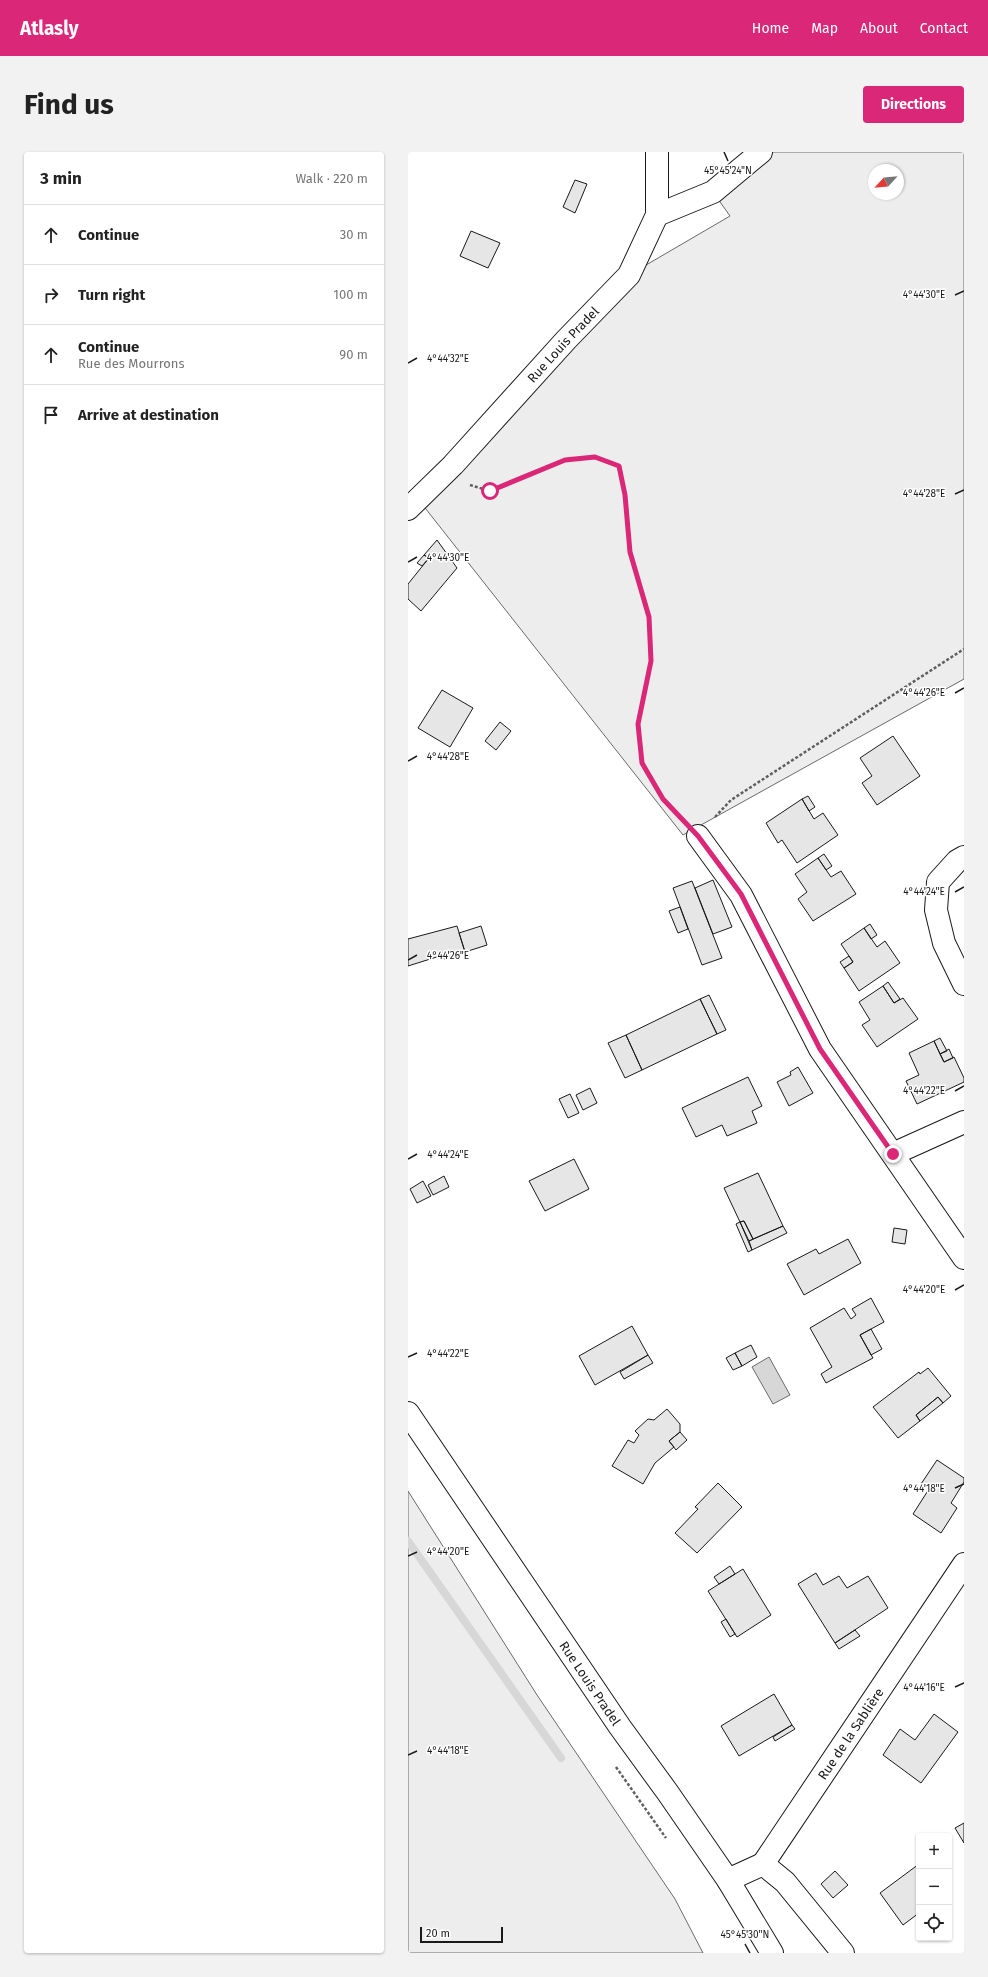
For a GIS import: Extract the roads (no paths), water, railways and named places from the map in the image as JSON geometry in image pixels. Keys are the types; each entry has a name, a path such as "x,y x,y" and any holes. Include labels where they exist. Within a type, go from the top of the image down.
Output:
{"street":[{"name":"Rue Louis Pradel","path":"408,509 453,465 566,340 630,275 657,215 657,152"},
{"path":"657,215 713,192 761,152"},
{"path":"698,836 741,894 820,1049 964,1258"},
{"path":"964,857 957,861 938,882 936,910 944,943 964,984"},
{"path":"893,1154 964,1122"},
{"name":"Rue Louis Pradel","path":"408,1414 620,1727 728,1880 772,1953"},
{"name":"Rue de la Sablière","path":"763,1864 964,1564"},
{"path":"728,1880 763,1864 784,1882 843,1953"}],"waterway":[{"path":"408,1541 561,1758"}]}
